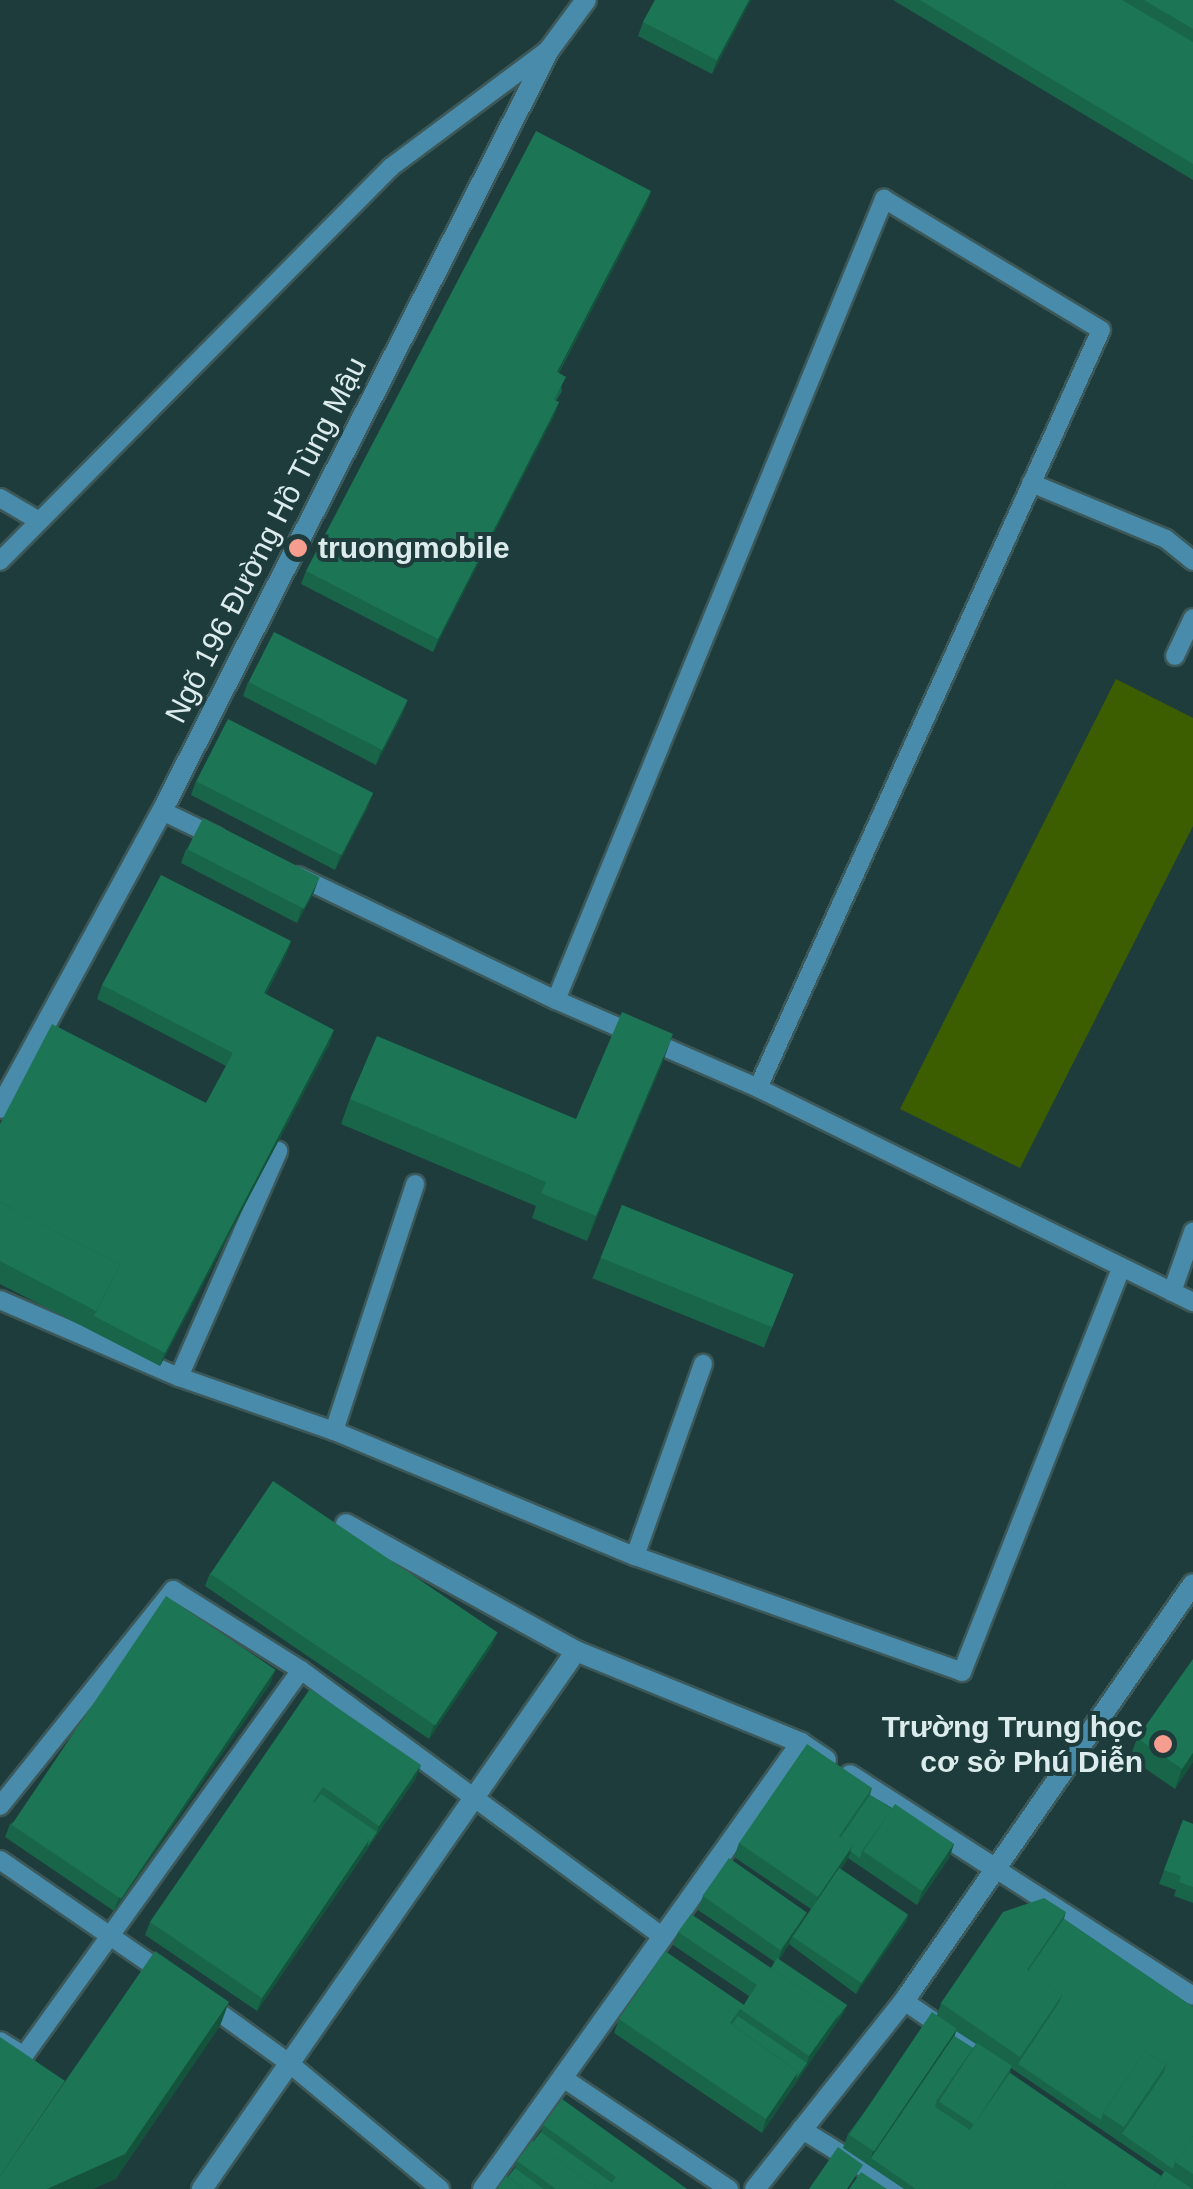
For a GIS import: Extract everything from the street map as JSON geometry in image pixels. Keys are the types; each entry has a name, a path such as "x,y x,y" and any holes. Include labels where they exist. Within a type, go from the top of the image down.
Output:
{"street":[{"name":"Ngõ 196 Đường Hồ Tùng Mậu","path":"0,1108 162,811 549,50 586,0"},
{"path":"346,1524 576,1651 800,1743 996,1869"},
{"path":"755,2189 904,2001 1193,1584"},
{"path":"202,2189 576,1651"},
{"path":"483,2189 800,1743"}],"lane":[{"path":"0,561 391,167 549,50"},
{"path":"556,1000 884,200 1100,330 758,1088"},
{"path":"1031,483 1166,540 1193,561"},
{"path":"0,498 39,521"},
{"path":"1175,656 1193,618"},
{"path":"162,811 234,845"},
{"path":"288,871 556,1000 758,1088 1120,1270 1193,1302"},
{"path":"180,1377 278,1151"},
{"path":"334,1431 415,1184"},
{"path":"1172,1292 1193,1232"},
{"path":"0,1300 180,1377 334,1431 635,1556 962,1672 1120,1270"},
{"path":"635,1556 702,1364"},
{"path":"0,1806 173,1590 301,1670 474,1802 662,1936"},
{"path":"0,2040 24,2056 301,1670"},
{"path":"0,1860 289,2063 440,2189"},
{"path":"996,1869 1193,1996"},
{"path":"904,2001 1017,2078"},
{"path":"564,2078 728,2189"},
{"path":"802,2128 898,2189"}],"green space":[{"path":"1116,679 1193,718 1193,826 1020,1168 900,1109"}],"building":[{"path":"655,0 749,0 717,60 643,22"},
{"path":"920,0 1122,0 1193,42 1193,164"},
{"path":"1144,0 1193,0 1193,29"},
{"path":"536,131 651,191 557,372 566,377 554,400 559,402 438,639 306,571"},
{"path":"274,632 408,700 382,750 249,682"},
{"path":"228,719 373,793 341,855 196,781"},
{"path":"203,818 320,877 304,909 187,849"},
{"path":"161,875 291,941 264,993 334,1030 165,1353 94,1316 120,1265 0,1202 0,1124 52,1024 206,1103 233,1053 102,985"},
{"path":"622,1012 673,1034 596,1216 541,1193 546,1182 350,1099 377,1036 576,1119"},
{"path":"0,1202 120,1265 96,1311 0,1261"},
{"path":"622,1205 794,1274 772,1327 601,1258"},
{"path":"273,1481 498,1633 435,1725 210,1574"},
{"path":"166,1596 275,1670 121,1899 12,1825"},
{"path":"1193,1659 1193,1753 1182,1769 1137,1738"},
{"path":"310,1689 421,1765 379,1826 323,1787 313,1802 369,1840 262,1998 150,1922"},
{"path":"807,1744 872,1788 839,1836 853,1845 818,1897 739,1843"},
{"path":"321,1794 377,1832 367,1847 369,1840 314,1803"},
{"path":"870,1795 892,1809 860,1858 850,1851 853,1845 841,1837"},
{"path":"895,1804 954,1844 922,1891 863,1851"},
{"path":"1183,1820 1193,1824 1193,1887 1179,1882 1181,1876 1164,1870"},
{"path":"729,1858 807,1912 780,1950 703,1896"},
{"path":"839,1868 908,1914 861,1983 793,1937"},
{"path":"1044,1898 1066,1912 1027,1970 1062,1995 1020,2057 941,2003 1003,1912"},
{"path":"691,1914 839,2014 809,2056 740,2009 730,2023 798,2072 766,2119 619,2019 665,1951 744,2005 757,1985 678,1932"},
{"path":"1064,1919 1193,2007 1193,2136 1173,2169 1122,2134 1166,2065 1145,2051 1101,2120 1018,2064 1062,1995 1028,1971"},
{"path":"155,1951 229,2002 125,2154 47,2189 0,2189 0,2176"},
{"path":"777,1958 847,2005 836,2020 839,2014 771,1968"},
{"path":"932,2012 957,2029 874,2151 849,2135"},
{"path":"738,2016 807,2063 796,2079 798,2072 732,2024"},
{"path":"954,2036 973,2048 935,2107 970,2130 1010,2073 1161,2176 1152,2189 1069,2189 1058,2181 1052,2189 916,2189 871,2158"},
{"path":"0,2037 65,2081 0,2176"},
{"path":"977,2043 1012,2066 974,2125 939,2102"},
{"path":"1145,2051 1166,2065 1124,2127 1103,2113"},
{"path":"562,2099 687,2189 607,2189 616,2177 543,2125"},
{"path":"541,2132 612,2183 607,2189 598,2189 533,2142"},
{"path":"1193,2136 1193,2174 1175,2162"},
{"path":"532,2141 598,2189 556,2189 517,2161"},
{"path":"838,2147 863,2165 847,2189 809,2189"},
{"path":"515,2168 544,2189 524,2189 508,2177"},
{"path":"1165,2171 1193,2189 1152,2189"},
{"path":"861,2172 887,2189 849,2189"},
{"path":"506,2176 524,2189 497,2189"},
{"path":"1058,2181 1069,2189 1052,2189"}],"place":[{"name":"truongmobile","path":"298,548"},
{"name":"Trường Trung học cơ sở Phú Diễn","path":"1163,1744"}]}
